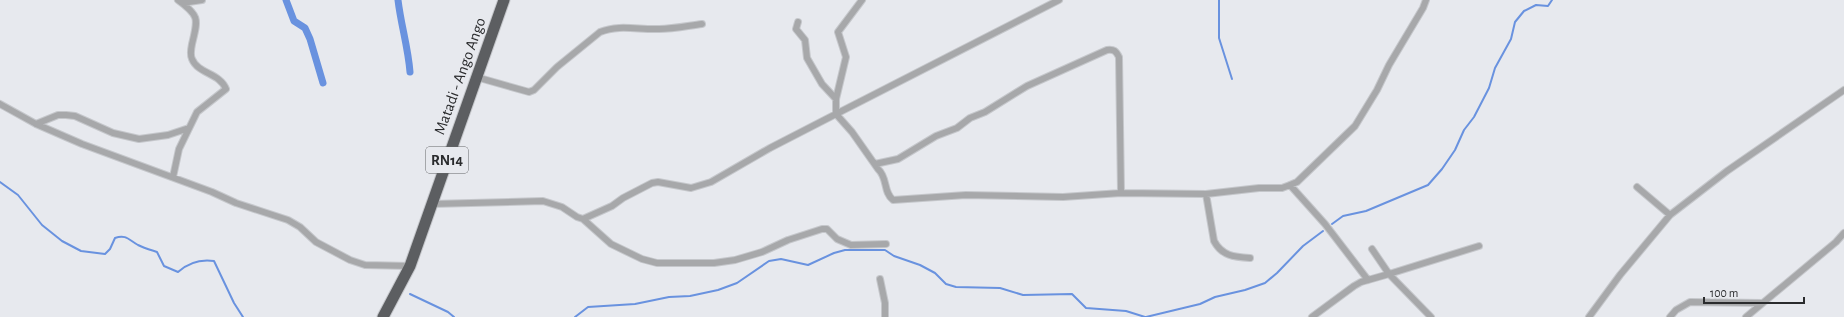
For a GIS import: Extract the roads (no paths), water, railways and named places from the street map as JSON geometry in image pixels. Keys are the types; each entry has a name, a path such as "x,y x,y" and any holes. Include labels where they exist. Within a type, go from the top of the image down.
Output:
{"highway":[{"name":"Matadi - Ango Ango","path":"383,317 410,266 504,0"}],"street":[{"path":"180,1 202,0"},
{"path":"862,0 838,32 846,57 836,99 836,114 883,174 889,196 893,200 966,195 1063,197 1121,193 1206,194 1259,188 1282,188 1290,185 1297,182 1355,126 1377,90 1389,65 1423,8 1426,0"},
{"path":"583,219 612,206 623,198 652,183 658,182 690,188 711,182 770,148 1059,0"},
{"path":"173,177 179,149 197,112 226,89 217,78 196,66 191,58 191,49 197,21 194,14 180,1"},
{"path":"798,22 796,29 806,43 805,52 807,58 822,84 836,99"},
{"path":"476,77 529,92 534,90 557,67 600,32 608,28 619,27 659,29 702,24"},
{"path":"875,164 898,159 936,136 957,128 970,118 985,112 1027,86 1107,50 1113,50 1119,57 1121,193"},
{"path":"1589,317 1620,275 1670,215 1727,171 1844,90"},
{"path":"0,104 36,124 82,144 173,177 236,203 288,220 316,242 350,260 365,265 410,266"},
{"path":"36,124 58,115 75,116 113,133 139,139 168,135 189,128"},
{"path":"1290,185 1325,224 1368,280"},
{"path":"1637,187 1670,215"},
{"path":"1206,194 1214,241 1218,247 1232,257 1250,258"},
{"path":"432,204 543,201 562,207 577,217 583,219 611,244 650,262 657,263 714,263 735,260 762,252 788,240 822,229 827,229 837,239 851,245 886,244"},
{"path":"1746,317 1836,242 1844,233"},
{"path":"1312,317 1354,286 1368,280 1479,246"},
{"path":"1372,249 1389,274 1431,317"},
{"path":"880,279 885,303 885,317"},
{"path":"1670,317 1676,310 1690,302 1762,303"}],"waterway":[{"path":"286,0 294,21 305,28 310,39 323,83"},
{"path":"398,0 410,72"},
{"path":"1219,0 1219,38 1232,79"},
{"path":"1332,224 1343,216 1366,211 1428,185 1442,169 1455,150 1464,130 1474,117 1489,88 1495,68 1511,39 1515,22 1524,11 1536,5 1548,6 1552,0"},
{"path":"0,182 18,195 42,225 62,241 81,251 105,254 110,249 115,238 122,237 157,252 164,266 178,272 194,262 214,261 234,303 243,317"},
{"path":"1146,317 1200,304 1215,297 1245,290 1265,283 1277,273 1303,246 1323,231"},
{"path":"575,317 588,307 635,304 669,297 690,296 718,290 737,283 769,261 781,259 808,265 834,253 845,250 885,250 894,256 920,265 935,273 946,284 956,287 1000,288 1023,295 1072,294 1086,308 1126,311 1145,317"},
{"path":"410,294 448,312 454,317"}]}
